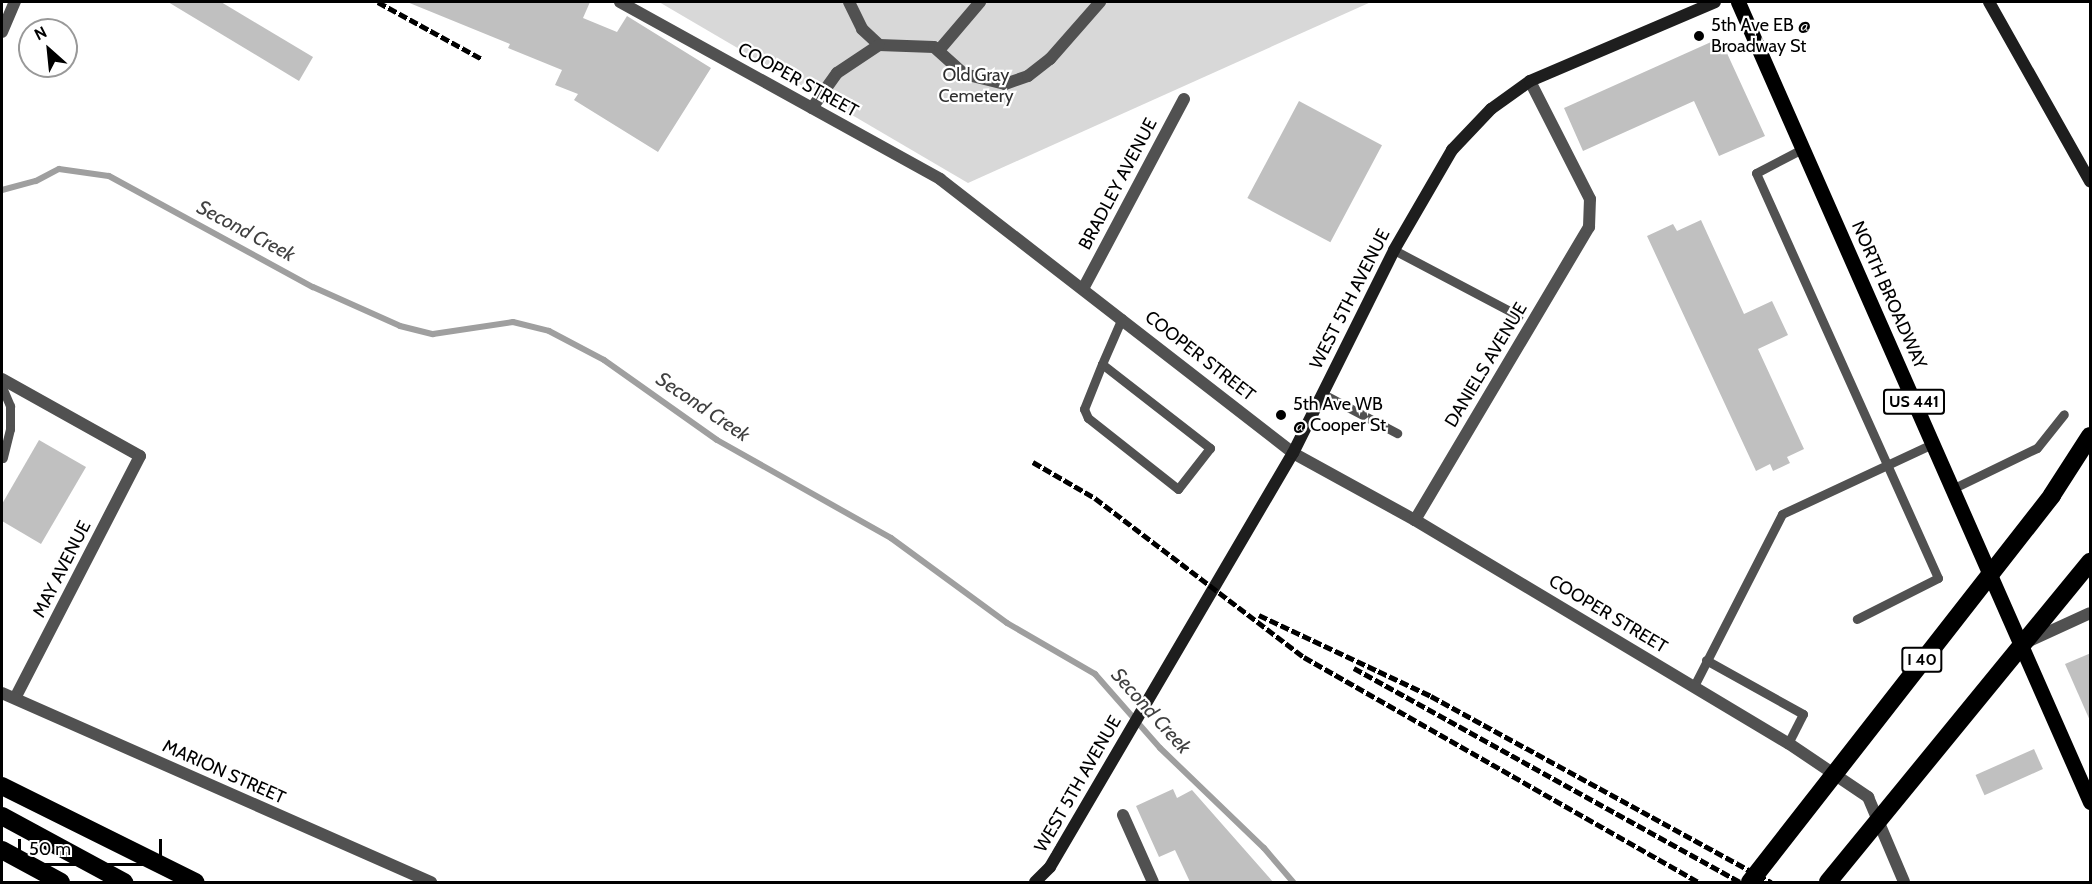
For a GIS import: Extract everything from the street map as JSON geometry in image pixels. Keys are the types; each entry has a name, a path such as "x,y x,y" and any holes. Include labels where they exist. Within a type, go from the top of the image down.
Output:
{"highway":[{"name":"I 40","path":"1750,882 2052,495 2091,436"},
{"path":"1828,882 1859,849 2091,562"},
{"path":"2,786 195,882"},
{"path":"2,816 124,882"},
{"path":"1840,882 1859,849"},
{"path":"2,850 61,882"}],"main road":[{"name":"NORTH BROADWAY","path":"1738,2 2091,802"}],"street":[{"path":"2,32 15,2"},
{"name":"COOPER STREET","path":"620,2 940,179 1084,287 1293,453 1414,520 1694,686 1788,743 1868,797 1905,882"},
{"path":"849,2 862,29 879,45"},
{"path":"940,49 980,2"},
{"path":"812,108 837,73 879,45 940,49 964,74 997,84 1015,81 1050,59 1100,2"},
{"name":"WEST 5TH AVENUE","path":"1035,882 1050,867 1293,453 1394,250 1452,150 1491,109 1530,81 1715,2"},
{"path":"1989,2 2091,181"},
{"name":"DANIELS AVENUE","path":"1414,520 1589,227 1590,200 1530,81"},
{"name":"BRADLEY AVENUE","path":"1084,287 1184,99"},
{"name":"MAY AVENUE","path":"2,379 140,456 15,698"},
{"path":"2021,645 2091,613"},
{"name":"MARION STREET","path":"2,693 431,882"},
{"path":"1123,815 1152,882"}],"lane":[{"path":"1804,148 1756,173 1938,578 1857,619"},
{"path":"1394,250 1519,316"},
{"path":"1102,364 1210,448 1178,489 1088,418 1084,409 1102,364 1122,318"},
{"path":"2,387 10,418 3,458"},
{"path":"1323,394 1397,433"},
{"path":"1952,489 2037,447 2064,414"},
{"path":"1694,686 1782,514 1932,444"},
{"path":"1706,660 1803,714 1788,743"}],"green space":[{"name":"Old Gray Cemetery","path":"659,2 1371,2 968,183"}],"building":[{"path":"168,2 221,2 313,57 299,81"},
{"path":"407,2 590,2 583,18 617,32 627,16 711,68 658,152 574,100 578,94 555,85 562,70 508,48 510,44"},
{"path":"1720,38 1765,136 1719,156 1694,101 1583,151 1564,108"},
{"path":"1299,101 1382,145 1330,242 1247,198"},
{"path":"1701,220 1744,314 1772,301 1788,335 1758,349 1804,449 1787,457 1790,463 1773,471 1770,464 1756,471 1647,236 1673,224 1677,231"},
{"path":"39,440 86,467 41,544 2,521 2,504"},
{"path":"2091,653 2091,723 2065,664"},
{"path":"2034,749 2043,769 1984,795 1976,775"},
{"path":"1173,789 1177,798 1192,790 1273,882 1190,882 1175,850 1159,857 1136,806"}],"waterway":[{"name":"Second Creek","path":"2,190 36,181 59,169 109,176 313,287 400,326 433,334 513,322 549,331 604,360 717,440 891,538 1007,623 1095,674 1160,748 1264,848 1293,882"}],"railway":[{"path":"378,2 482,59"},
{"path":"1033,462 1095,498 1304,657 1698,882"},
{"path":"1259,615 1431,696 1771,882"},
{"path":"1354,668 1740,882"}],"place":[{"name":"5th Ave EB @ Broadway St","path":"1699,36"},
{"name":"5th Ave WB @ Cooper St","path":"1281,415"}]}
